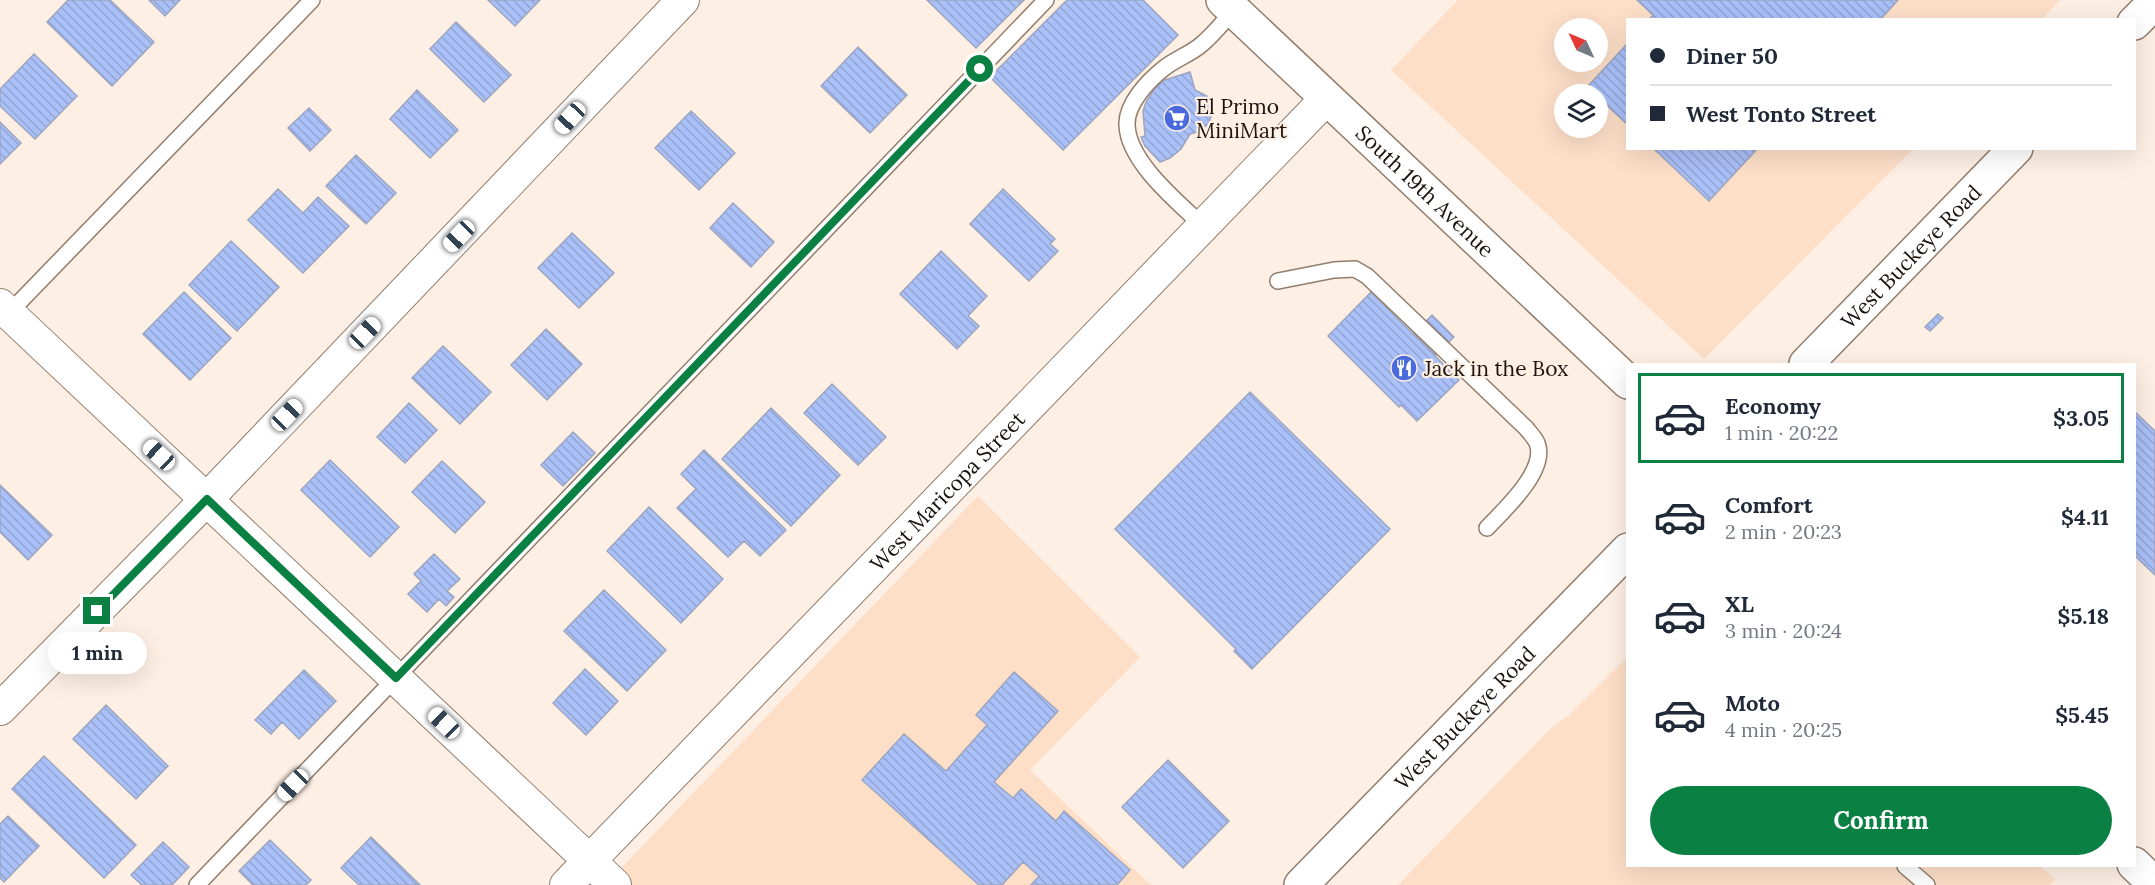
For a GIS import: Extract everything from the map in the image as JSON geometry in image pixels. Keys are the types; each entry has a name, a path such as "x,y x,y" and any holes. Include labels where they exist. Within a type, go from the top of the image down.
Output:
{"main road":[{"path":"2136,21 2155,2"},
{"name":"South 19th Avenue","path":"1229,5 1626,380"},
{"name":"West Buckeye Road","path":"1807,363 2014,150"},
{"name":"West Buckeye Road","path":"1301,885 1626,552"},
{"path":"2136,866 2155,884"}],"street":[{"path":"0,709 207,499 683,0"},
{"name":"West Maricopa Street","path":"566,885 1326,99"},
{"path":"3,313 207,499 615,885"}],"lane":[{"path":"3,313 312,0"},
{"path":"197,885 1046,0"},
{"path":"1203,226 1156,179 1138,157 1129,140 1126,123 1132,106 1144,86 1164,68 1201,45 1229,5"},
{"path":"1278,282 1334,270 1355,269 1368,276 1526,428 1537,442 1539,458 1523,489 1487,528"},
{"path":"1906,867 1927,885"}],"shaded area":[{"path":"1458,0 2060,0 2043,18 1626,18 1626,150 1912,150 1704,359 1391,70"},
{"path":"978,496 1140,657 1030,770 1151,885 605,885"},
{"path":"1626,658 1626,867 2041,867 2055,879 2050,885 1398,885 1551,728 1568,716"}],"building":[{"path":"68,0 110,0 154,42 112,86 47,22"},
{"path":"149,0 180,0 165,16"},
{"path":"488,0 540,0 515,26"},
{"path":"927,0 1024,0 976,48"},
{"path":"1067,0 1143,0 1178,35 1063,150 990,77"},
{"path":"1637,0 1898,0 1882,18 1651,18 1653,15"},
{"path":"456,22 511,75 484,102 430,49"},
{"path":"1626,45 1626,123 1608,106 1608,84 1590,84 1601,72 1608,72 1608,64"},
{"path":"858,47 907,95 870,133 821,86"},
{"path":"34,54 77,96 35,139 0,106 0,89"},
{"name":"El Primo MiniMart","path":"1190,72 1195,90 1207,96 1211,106 1212,113 1209,123 1200,131 1190,134 1181,149 1170,158 1160,162 1145,146 1141,137 1145,136 1143,111 1146,102 1155,88 1165,80"},
{"path":"417,90 458,130 430,158 390,119"},
{"path":"309,108 331,130 310,151 288,128"},
{"path":"691,111 735,153 699,190 655,148"},
{"path":"0,122 21,143 0,164"},
{"path":"1655,150 1756,150 1709,201"},
{"path":"356,155 396,193 366,224 326,186"},
{"path":"278,189 303,213 318,197 349,226 303,273 248,220"},
{"path":"1003,189 1055,239 1050,244 1058,251 1029,281 970,224"},
{"path":"733,203 774,242 751,267 710,228"},
{"path":"572,233 614,273 579,308 538,268"},
{"path":"231,241 279,287 237,331 189,285"},
{"path":"941,251 987,296 968,316 979,326 957,349 900,294"},
{"path":"184,292 231,338 190,380 143,334"},
{"name":"Jack in the Box","path":"1371,292 1459,380 1417,421 1401,405 1399,407 1328,336"},
{"path":"1938,314 1943,318 1930,331 1925,327"},
{"path":"1432,315 1454,337 1435,356 1414,334"},
{"path":"546,329 582,364 547,400 511,365"},
{"path":"443,346 491,392 460,424 412,378"},
{"path":"832,384 886,437 858,465 804,413"},
{"path":"1250,392 1390,529 1252,669 1234,651 1236,649 1115,529"},
{"path":"409,403 437,430 405,463 377,437"},
{"path":"771,408 840,475 791,526 722,459"},
{"path":"2136,413 2155,431 2155,575 2136,557"},
{"path":"573,432 595,453 563,486 541,465"},
{"path":"704,450 786,530 760,556 744,541 728,557 677,508 696,489 681,474"},
{"path":"330,460 399,527 370,557 301,490"},
{"path":"442,461 485,502 455,533 412,492"},
{"path":"0,485 52,535 28,560 0,532"},
{"path":"649,507 723,579 681,623 607,551"},
{"path":"434,554 460,579 447,591 454,597 446,606 439,599 427,612 408,594 421,581 414,574"},
{"path":"604,590 666,650 627,691 564,631"},
{"path":"585,669 618,701 586,735 553,703"},
{"path":"304,670 336,701 299,739 282,722 271,734 255,720"},
{"path":"1014,672 1058,711 994,782 1013,798 1021,789 1056,821 1064,811 1130,870 1117,885 1031,885 1039,876 1023,862 1002,885 979,885 862,780 904,734 946,771 987,725 976,715"},
{"path":"106,705 168,766 136,799 73,739"},
{"path":"44,756 136,845 104,878 12,789"},
{"path":"1168,760 1229,821 1183,868 1122,807"},
{"path":"8,816 39,846 4,882 0,878 0,824"},
{"path":"371,837 420,885 359,885 341,868"},
{"path":"270,840 311,880 306,885 253,885 239,871"},
{"path":"163,842 189,867 172,885 142,885 131,875"}],"place":[{"name":"El Primo MiniMart","path":"1177,118"},
{"name":"Jack in the Box","path":"1404,368"}],"route":[{"path":"97,611 207,499 396,678 980,69"}]}
